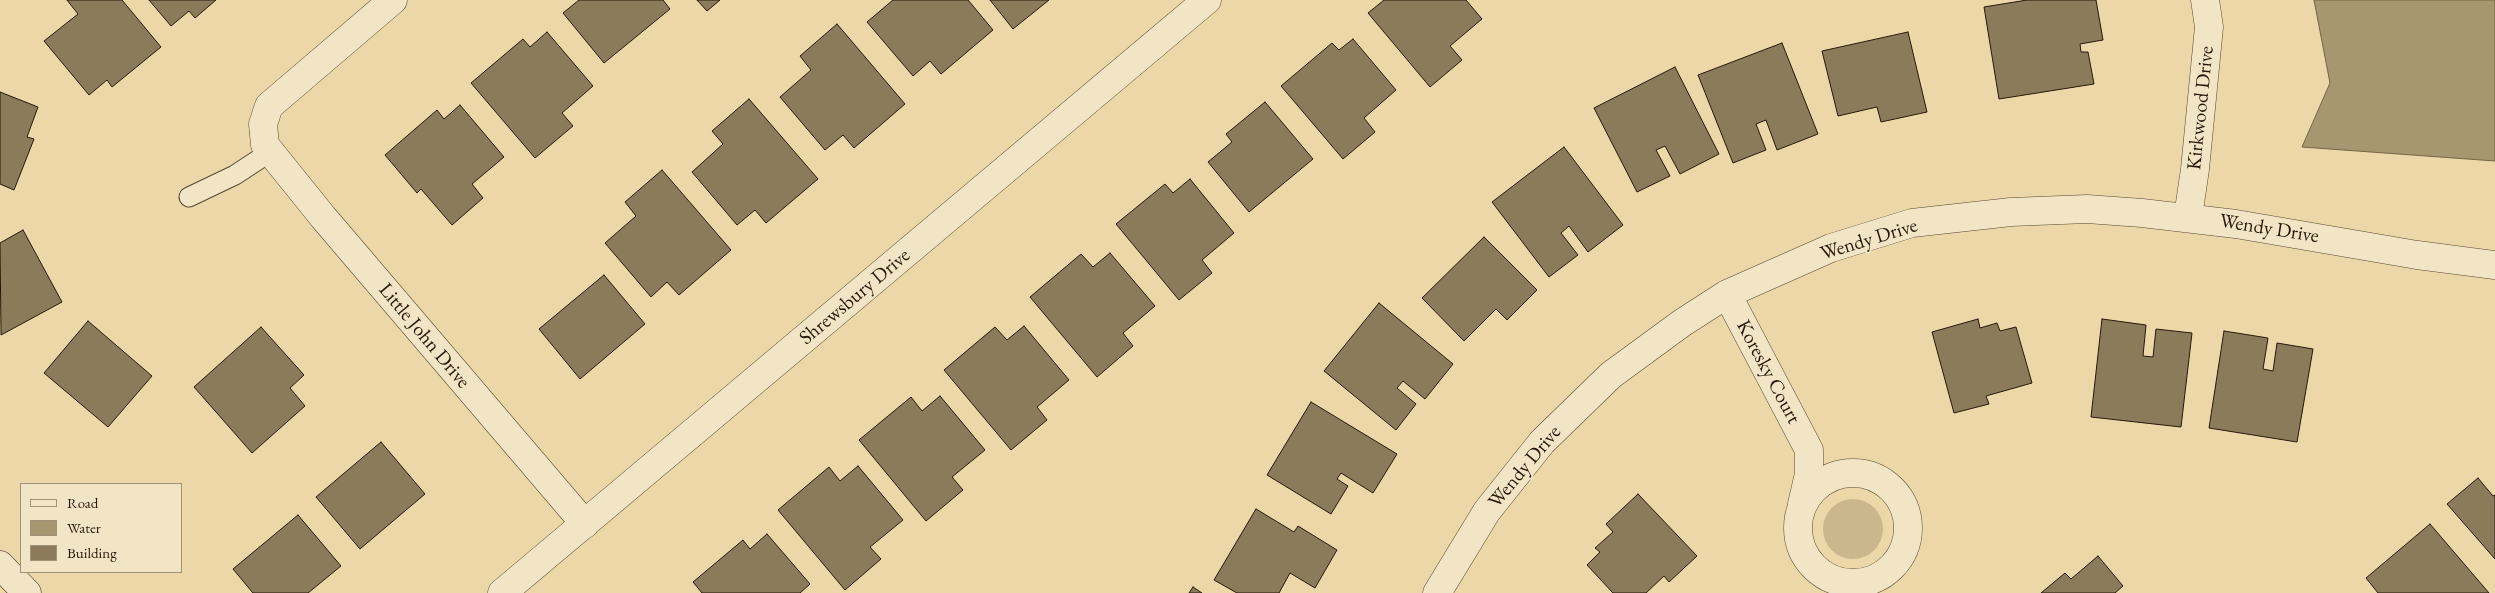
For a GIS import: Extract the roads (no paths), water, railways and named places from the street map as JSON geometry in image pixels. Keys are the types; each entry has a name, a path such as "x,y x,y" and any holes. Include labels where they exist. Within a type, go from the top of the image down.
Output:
{"street":[{"path":"268,149 263,124 269,106 392,0"},
{"name":"Shrewsbury Drive","path":"502,593 1207,0"},
{"name":"Kirkwood Drive","path":"2188,217 2196,169 2209,27 2205,0"},
{"name":"Little John Drive","path":"268,149 585,524"},
{"name":"Wendy Drive","path":"1437,593 1487,511 1542,442 1611,375 1682,323 1727,294 1831,248 1912,223 2011,212 2087,209 2188,217 2417,255 2495,265"},
{"name":"Koresky Court","path":"1727,294 1810,450"},
{"path":"1810,450 1831,462 1861,473 1879,479 1894,490 1904,506 1908,525 1907,544 1899,560 1886,573 1870,581 1852,584 1835,581 1819,572 1806,559 1799,542 1797,525 1809,474 1810,450"},
{"path":"1801,507 1810,491 1825,479 1842,473 1861,473"},
{"path":"0,565 27,593"}],"lane":[{"path":"189,197 235,175 268,149"}],"water":[{"path":"2314,0 2495,0 2495,161 2302,147 2330,83"}]}
